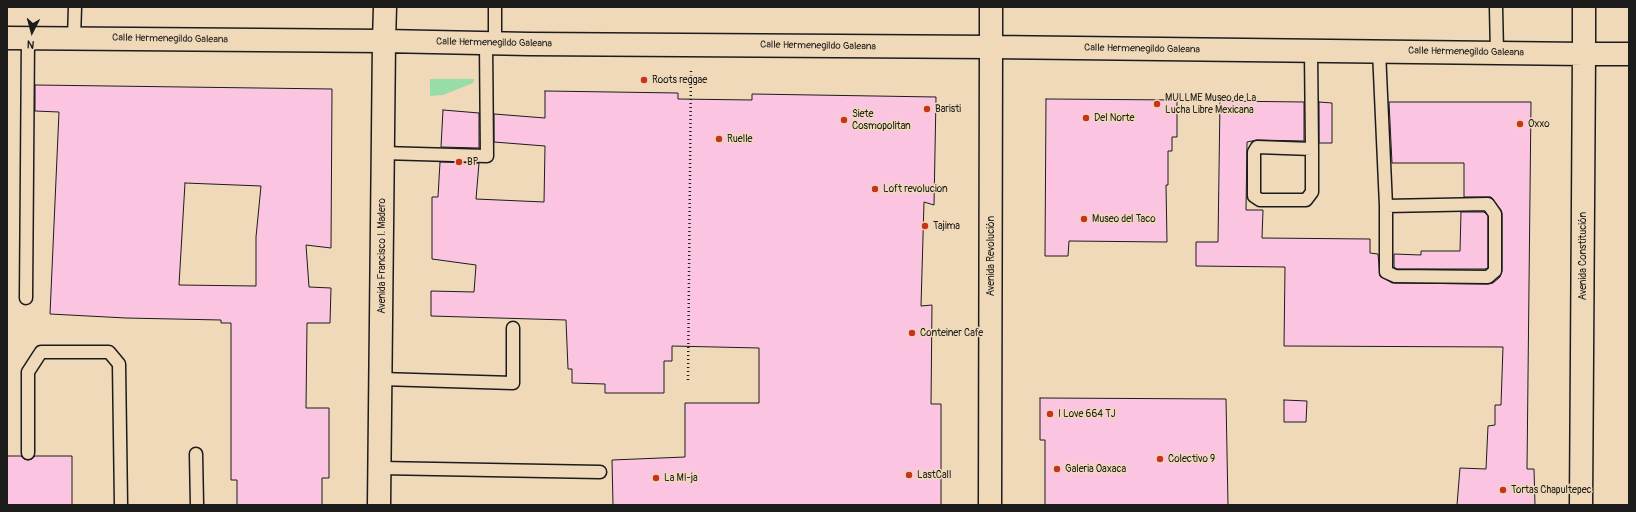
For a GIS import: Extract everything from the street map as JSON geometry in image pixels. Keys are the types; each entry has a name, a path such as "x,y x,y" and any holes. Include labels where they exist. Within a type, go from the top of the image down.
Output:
{"main road":[{"name":"Avenida Francisco I. Madero","path":"379,505 385,7"},
{"name":"Avenida Revolución","path":"990,505 991,7"},
{"name":"Avenida Constitución","path":"1581,505 1584,7"},
{"name":"Calle Hermenegildo Galeana","path":"7,38 1629,54"}],"lane":[{"path":"74,38 75,7"},
{"path":"383,153 487,156 490,43 495,7"},
{"path":"1496,7 1497,53"},
{"path":"26,298 28,38"},
{"path":"1311,50 1312,149 1312,192 1306,200 1260,200 1254,196 1254,152 1257,147 1312,149"},
{"path":"1379,51 1386,206 1386,272 1395,276 1488,277 1495,271 1495,214 1488,204 1386,206"},
{"path":"381,379 513,383 513,328"},
{"path":"28,453 28,372 41,352 109,352 119,364 121,505"},
{"path":"196,454 197,505"},
{"path":"380,468 600,472"}],"path":[{"path":"688,380 691,45"}],"green space":[{"path":"430,79 474,79 473,83 443,95 430,96"}],"building":[{"path":"35,85 332,89 331,248 306,245 309,287 331,288 330,323 307,323 306,408 329,408 329,478 322,478 322,505 237,505 237,480 231,480 231,323 221,323 221,320 126,318 50,314 59,112 35,111","holes":["185,183 261,186 256,237 256,286 179,285"]},
{"path":"545,91 678,93 678,99 752,100 752,94 936,97 934,205 924,202 921,306 932,305 931,404 941,404 941,505 613,505 612,460 685,457 685,403 759,403 759,348 672,346 672,361 664,361 664,393 605,393 605,384 572,383 572,369 568,369 566,320 431,316 431,291 474,292 476,265 432,259 432,197 438,197 440,162 479,163 476,199 544,202 545,146 494,142 494,114 545,118"},
{"path":"1046,99 1177,100 1177,137 1172,137 1172,151 1168,151 1168,185 1166,185 1167,242 1069,241 1068,256 1045,256"},
{"path":"1220,101 1304,102 1304,141 1257,140 1247,142 1246,210 1263,210 1262,238 1370,239 1370,253 1378,254 1380,276 1392,283 1488,284 1493,283 1500,277 1502,271 1501,210 1491,197 1464,197 1464,163 1392,163 1389,102 1531,102 1527,469 1534,469 1535,505 1457,505 1460,468 1486,469 1488,426 1495,425 1495,405 1501,405 1503,347 1284,346 1285,267 1196,266 1196,242 1218,242"},
{"path":"1319,102 1332,103 1332,143 1319,143"},
{"path":"443,110 479,113 479,148 441,147"},
{"path":"1461,212 1484,212 1488,216 1488,268 1397,269 1394,267 1394,254 1421,255 1421,251 1460,251"},
{"path":"1040,398 1226,399 1228,505 1045,505 1045,440 1040,440"},
{"path":"1284,400 1307,401 1306,422 1284,422"},
{"path":"7,456 21,456 28,460 35,456 72,456 72,505 7,505"}],"place":[{"name":"Roots reggae","path":"644,80"},
{"name":"MULLME Museo de La Lucha Libre Mexicana","path":"1157,104"},
{"name":"Baristi","path":"927,109"},
{"name":"Del Norte","path":"1086,118"},
{"name":"Siete Cosmopolitan","path":"844,120"},
{"name":"Oxxo","path":"1520,124"},
{"name":"Ruelle","path":"719,139"},
{"name":"BP","path":"459,162"},
{"name":"Loft revolucion","path":"875,189"},
{"name":"Museo del Taco","path":"1084,219"},
{"name":"Tajima","path":"925,226"},
{"name":"Conteiner Cafe","path":"912,333"},
{"name":"I Love 664 TJ","path":"1050,414"},
{"name":"Colectivo 9","path":"1160,459"},
{"name":"Galeria Oaxaca","path":"1057,469"},
{"name":"LastCall","path":"909,475"},
{"name":"La MI-ja","path":"656,478"},
{"name":"Tortas Chapultepec","path":"1503,490"}]}
